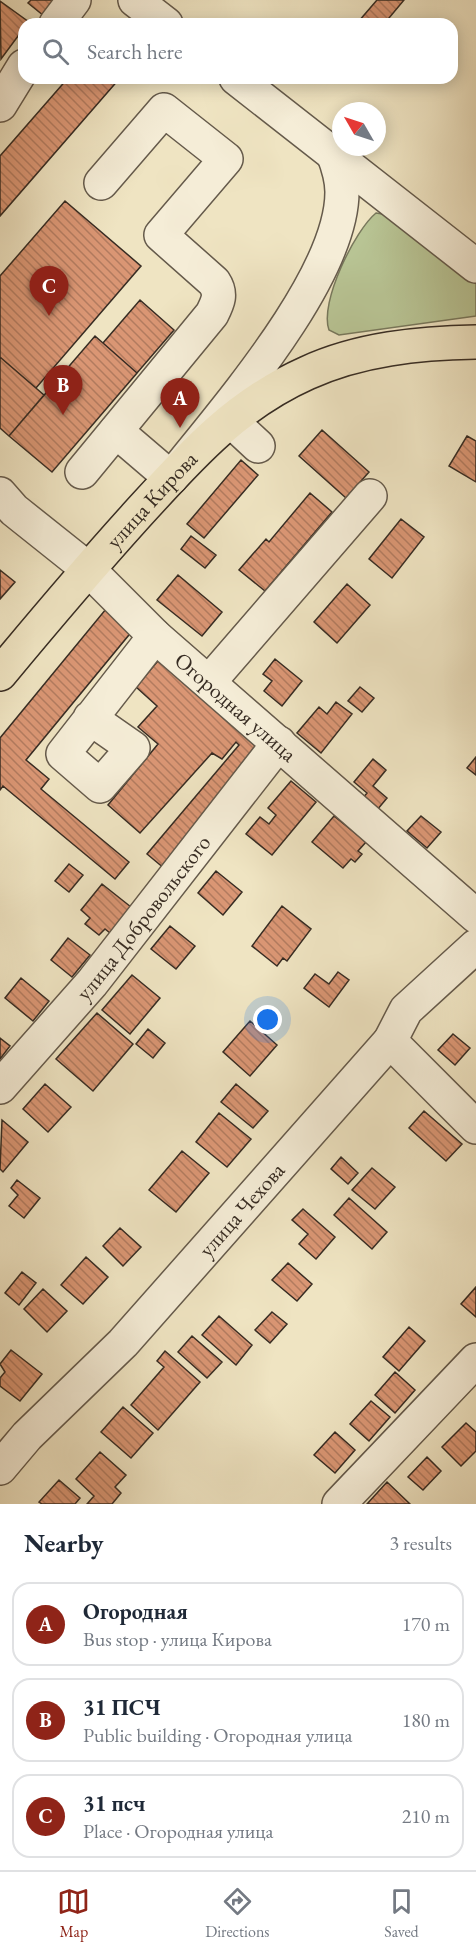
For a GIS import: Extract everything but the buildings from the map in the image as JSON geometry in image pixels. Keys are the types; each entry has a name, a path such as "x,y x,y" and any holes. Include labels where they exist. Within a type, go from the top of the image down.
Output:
{"main road":[{"name":"улица Кирова","path":"0,674 88,569 171,478 230,419 258,399 308,372 374,351 437,343 476,342"}],"street":[{"path":"60,18 74,0"},
{"path":"135,0 158,18"},
{"path":"0,68 18,63"},
{"path":"0,105 18,76"},
{"path":"244,84 332,152"},
{"path":"82,472 212,314 219,301 219,290 214,282 161,235 226,159 164,110 101,183"},
{"path":"116,431 171,478 258,368 312,283 339,214 342,194 341,174 334,156"},
{"path":"337,156 476,266"},
{"path":"230,419 258,446"},
{"name":"Огородная улица","path":"0,494 14,510 88,569 155,636 476,916"},
{"path":"209,682 370,496"},
{"path":"90,718 155,636"},
{"name":"улица Добровольского","path":"0,1087 92,983 279,743"},
{"name":"улица Чехова","path":"0,1468 27,1436 123,1343 390,1041 406,1010 476,946"},
{"path":"390,1041 476,1126"},
{"path":"339,1504 476,1360"}],"green space":[{"path":"376,213 389,215 399,221 476,284 476,316 339,335 329,330 327,318 329,303 341,268 358,235"}],"place":[{"name":"31 псч","path":"49,316"},
{"name":"31 ПСЧ","path":"63,415"},
{"name":"Огородная","path":"180,428"}]}
